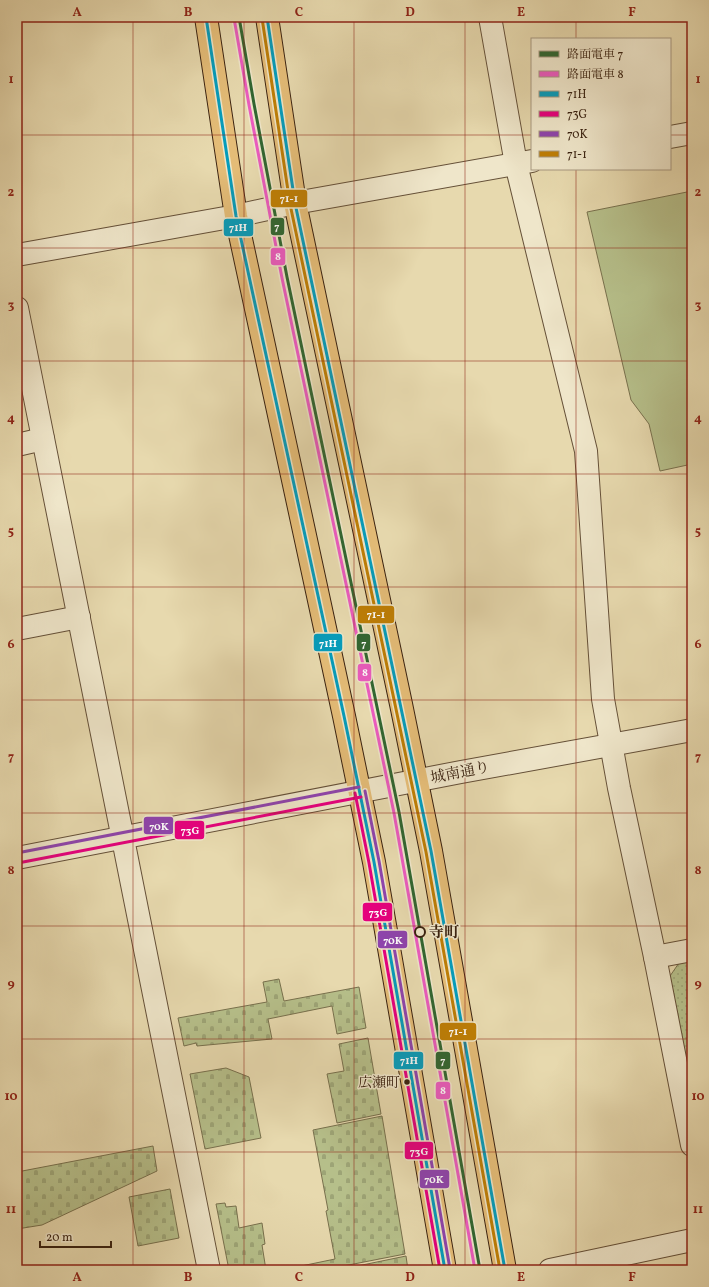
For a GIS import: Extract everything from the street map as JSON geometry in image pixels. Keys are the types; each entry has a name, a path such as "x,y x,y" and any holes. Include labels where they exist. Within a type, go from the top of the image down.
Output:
{"highway":[{"path":"206,17 236,216 376,870 445,1270"},
{"path":"267,17 295,203 417,781 505,1270"}],"street":[{"path":"490,17 524,163 586,451 603,699 619,788 655,957 692,1145"},
{"path":"671,136 692,133"},
{"path":"17,255 236,216 295,203 524,163"},
{"path":"17,308 209,1270"},
{"path":"17,445 43,440"},
{"path":"17,629 79,617"},
{"name":"城南通り","path":"17,858 692,730"},
{"path":"655,957 692,950"},
{"path":"550,1270 692,1240"}],"green space":[{"path":"692,191 692,464 660,471 649,424 631,400 587,212"},
{"path":"692,958 692,1088 670,976 681,960"},
{"path":"279,979 284,1001 359,987 366,1028 337,1034 332,1006 268,1019 272,1039 197,1046 196,1043 184,1046 178,1018 267,1002 263,982"},
{"path":"368,1038 381,1114 337,1123 327,1074 344,1071 339,1044"},
{"path":"226,1068 249,1077 261,1138 205,1149 190,1074"},
{"path":"382,1116 405,1254 323,1270 282,1270 335,1259 326,1211 328,1210 313,1130"},
{"path":"153,1146 157,1171 42,1225 17,1229 17,1172"},
{"path":"170,1189 179,1238 138,1246 129,1197"},
{"path":"225,1203 226,1207 236,1206 239,1228 262,1223 265,1244 262,1245 266,1270 229,1270 216,1204"},
{"path":"406,1256 408,1270 338,1270"}],"tram line":[{"name":"7","path":"239,17 287,277 399,812 480,1270"},
{"name":"8","path":"234,18 282,278 394,813 475,1270"}],"transit line":[{"name":"71H","path":"206,17 236,216 374,862 445,1270"},
{"name":"71H","path":"267,17 295,203 431,851 505,1270"},
{"name":"71-1","path":"262,18 290,204 426,852 500,1270"},
{"name":"70K","path":"17,853 359,787"},
{"name":"70K","path":"365,791 379,861 450,1269"},
{"name":"73G","path":"355,793 369,863 440,1270"},
{"name":"73G","path":"18,863 361,797"}],"place":[{"name":"寺町","path":"420,932"},
{"name":"広瀬町","path":"407,1082"}]}
